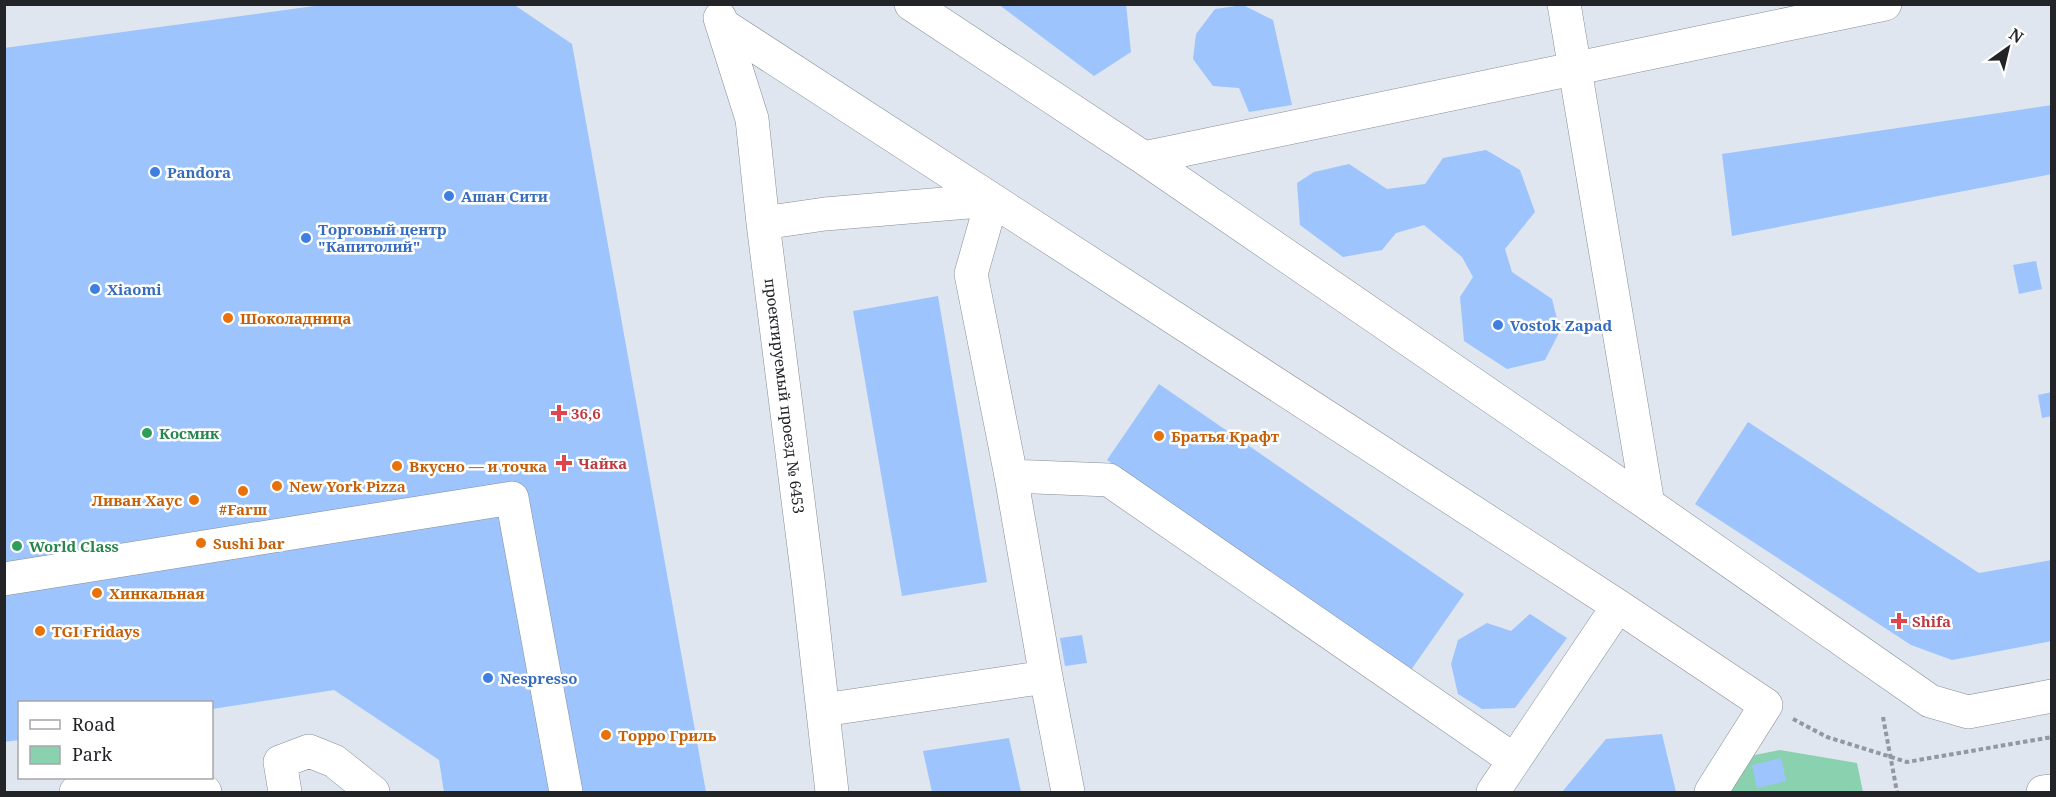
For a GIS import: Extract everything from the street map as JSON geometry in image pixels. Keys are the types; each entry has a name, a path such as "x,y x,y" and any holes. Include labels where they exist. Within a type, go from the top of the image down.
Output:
{"street":[{"path":"911,4 1144,158 1930,701 1968,712 2052,696"},
{"path":"1564,4 1648,504"},
{"path":"1144,158 1576,69 1841,9 1885,4"},
{"path":"718,15 992,200 1618,606 1766,705 1711,792"},
{"name":"проектируемый проезд № 6453","path":"718,15 752,119 832,792"},
{"path":"763,222 825,214 992,200"},
{"path":"992,200 971,274 1011,476 1068,792"},
{"path":"1011,476 1109,480 1514,760"},
{"path":"4,579 512,498 566,792"},
{"path":"1492,792 1618,606"},
{"path":"823,710 1046,677"},
{"path":"285,792 280,762 309,751 334,761 373,792"},
{"path":"76,792 123,785 196,787 205,792"},
{"path":"2043,792 2052,791"}],"path":[{"path":"1766,705 1827,737 1907,762 2052,736"},
{"path":"1884,717 1897,792"}],"green space":[{"path":"1780,750 1857,763 1863,792 1719,792 1740,758"}],"building":[{"name":"Торговый центр \"Капитолий\"","path":"329,4 513,4 572,44 706,792 444,792 439,760 334,690 213,709 213,701 18,701 18,740 4,742 4,48"},
{"path":"998,4 1126,4 1131,52 1094,76"},
{"path":"1243,5 1273,20 1292,105 1249,112 1239,88 1213,86 1193,59 1196,34 1215,9"},
{"path":"2052,105 2052,174 1732,236 1722,154"},
{"path":"1486,150 1520,170 1535,212 1505,249 1512,272 1552,299 1560,331 1545,360 1507,369 1464,341 1460,297 1473,277 1462,257 1424,225 1396,233 1382,250 1343,257 1300,225 1297,183 1314,172 1349,164 1387,189 1425,184 1443,158"},
{"path":"2036,261 2042,289 2019,294 2013,265"},
{"path":"938,296 987,582 902,596 853,311"},
{"path":"1159,384 1464,594 1411,670 1107,460"},
{"path":"2052,392 2052,416 2042,418 2038,395"},
{"path":"1748,422 1979,573 2052,560 2052,641 1952,660 1911,645 1695,504"},
{"path":"1530,614 1567,638 1515,708 1482,709 1458,694 1451,664 1458,640 1487,623 1511,631"},
{"path":"1082,635 1087,663 1065,666 1060,638"},
{"path":"1662,734 1676,792 1562,792 1606,739"},
{"path":"1009,738 1021,792 932,792 923,751"},
{"path":"1781,758 1786,781 1757,788 1752,765"}],"place":[{"name":"Pandora","path":"155,172"},
{"name":"Ашан Сити","path":"449,196"},
{"name":"Торговый центр \"Капитолий\"","path":"306,238"},
{"name":"Xiaomi","path":"95,289"},
{"name":"Шоколадница","path":"228,318"},
{"name":"Vostok Zapad","path":"1498,325"},
{"name":"36,6","path":"559,413"},
{"name":"Космик","path":"147,433"},
{"name":"Братья Крафт","path":"1159,436"},
{"name":"Чайка","path":"564,463"},
{"name":"Вкусно — и точка","path":"397,466"},
{"name":"New York Pizza","path":"277,486"},
{"name":"#Farш","path":"243,491"},
{"name":"Ливан Хаус","path":"194,500"},
{"name":"Sushi bar","path":"201,543"},
{"name":"World Class","path":"17,546"},
{"name":"Хинкальная","path":"97,593"},
{"name":"Shifa","path":"1899,621"},
{"name":"TGI Fridays","path":"40,631"},
{"name":"Nespresso","path":"488,678"},
{"name":"Торро Гриль","path":"606,735"}]}
